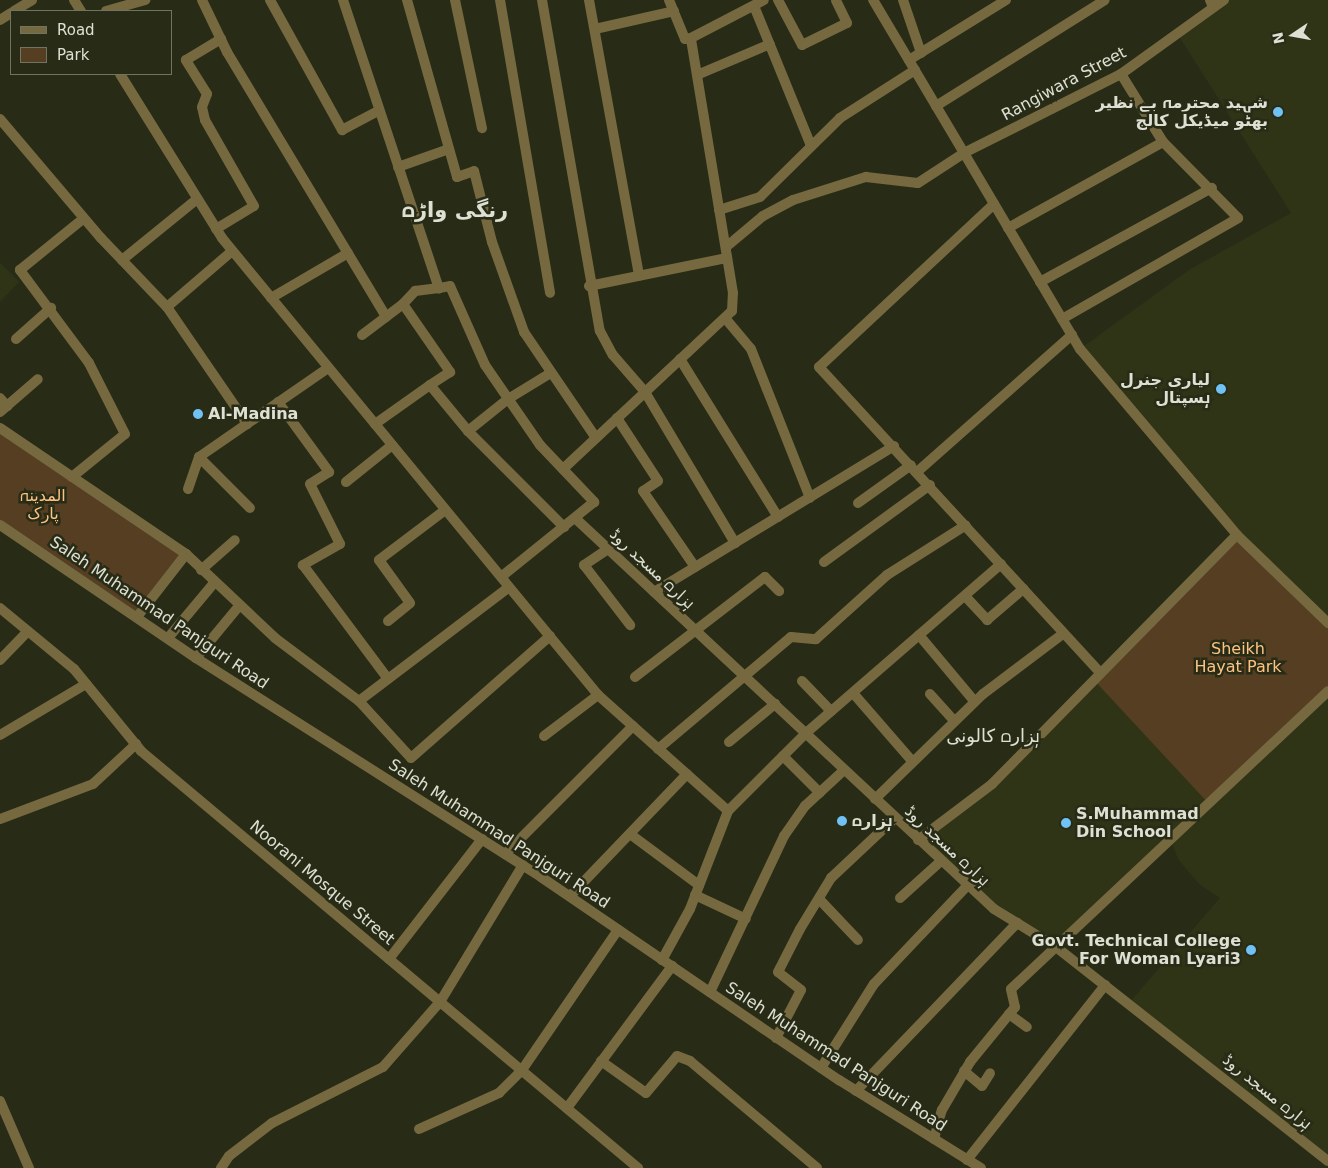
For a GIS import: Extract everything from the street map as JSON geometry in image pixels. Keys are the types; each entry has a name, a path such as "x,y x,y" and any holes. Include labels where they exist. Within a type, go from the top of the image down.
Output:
{"street":[{"path":"16,10 32,0"},
{"path":"110,10 145,0"},
{"path":"202,0 221,39 386,317"},
{"path":"270,0 342,130 378,110"},
{"path":"343,0 378,110 439,288"},
{"path":"407,0 457,177 474,171 511,300 549,374 596,438"},
{"path":"455,0 482,128"},
{"path":"500,0 550,293"},
{"path":"542,0 589,286 600,331 613,355 645,392 735,543"},
{"path":"589,0 639,276"},
{"path":"669,0 685,39 691,38 761,2 770,44 811,146"},
{"path":"778,0 802,46 847,22 836,0"},
{"path":"873,0 1072,336 1237,535 1328,623"},
{"path":"903,0 920,53"},
{"path":"909,60 1006,0"},
{"path":"936,106 1105,0"},
{"name":"Rangiwara Street","path":"726,253 763,216 793,200 866,177 918,183 964,153 1121,74 1211,3 1224,0"},
{"path":"595,30 674,11"},
{"path":"563,470 732,311 733,293 691,38"},
{"path":"216,229 254,206 205,120 202,107 208,94 186,60 221,39"},
{"path":"697,75 770,44"},
{"path":"719,210 760,197 840,118 915,70"},
{"path":"1062,319 1238,218 1212,188 1164,142 1121,74"},
{"path":"121,75 197,199 232,251 445,510 598,695 728,811"},
{"path":"0,120 84,218 167,307 247,424"},
{"path":"1008,228 1164,142"},
{"path":"398,167 449,149"},
{"path":"1040,282 1212,188"},
{"path":"122,260 197,199"},
{"path":"994,204 819,367 930,485 1100,673"},
{"path":"72,477 125,434 89,363 51,308 20,270 84,218"},
{"path":"167,307 232,251"},
{"path":"271,298 348,253"},
{"path":"589,286 639,276 726,253"},
{"path":"362,335 403,304 415,291 450,286 485,365 563,470 594,502 501,577"},
{"path":"375,424 450,372 403,304"},
{"path":"16,339 51,308"},
{"path":"724,318 751,349 810,498"},
{"path":"858,503 914,469 1072,336"},
{"path":"680,359 778,517"},
{"path":"188,489 199,457 328,368"},
{"path":"468,431 508,398 549,374"},
{"path":"2,406 38,379"},
{"path":"430,385 468,431 564,527"},
{"path":"278,402 329,472 310,484 340,544 303,565 388,680"},
{"path":"617,418 658,482 643,491 695,567"},
{"path":"0,428 186,554 240,606 359,701 411,758 550,636"},
{"path":"346,482 392,445"},
{"path":"654,592 894,446"},
{"path":"199,457 250,508"},
{"path":"824,562 930,485"},
{"path":"388,621 410,603 379,560 445,510"},
{"name":"ہزارہ مسجد روڈ","path":"575,518 968,885 1017,923 1056,947 1328,1161"},
{"name":"Saleh Muhammad Panjguri Road","path":"0,525 196,658 570,896 856,1091 981,1168"},
{"path":"658,749 791,637 816,639 887,574 966,525"},
{"path":"918,840 992,784 1237,535"},
{"path":"202,570 235,540"},
{"path":"608,549 584,565 630,625"},
{"path":"137,617 186,554"},
{"path":"662,960 697,890 728,811 806,733 1001,564"},
{"path":"635,677 693,628 765,577 779,591"},
{"path":"168,638 214,583"},
{"path":"359,701 509,587"},
{"path":"965,596 987,620 1023,589"},
{"path":"196,658 240,606"},
{"name":"Noorani Mosque Street","path":"0,608 86,684 136,744 638,1168"},
{"path":"0,660 28,631"},
{"path":"875,799 975,702 1064,633"},
{"path":"919,635 975,702"},
{"path":"802,680 831,712"},
{"path":"0,735 86,684"},
{"path":"934,1139 942,1110 964,1071 1015,1007 1011,990 1328,692"},
{"path":"853,693 913,762"},
{"path":"930,694 954,721"},
{"path":"544,736 598,695"},
{"path":"729,742 775,704"},
{"path":"505,854 633,726"},
{"path":"0,819 93,784 136,744"},
{"path":"783,756 820,793"},
{"path":"710,992 784,836 820,793 844,770"},
{"path":"570,896 687,774"},
{"path":"776,1038 801,990 778,972 831,878 856,851 895,818"},
{"path":"630,834 697,890 746,919"},
{"path":"389,959 482,839"},
{"path":"900,898 941,861"},
{"path":"221,1168 272,1123 384,1068 440,1002 523,865"},
{"path":"821,1068 874,984 968,885"},
{"path":"820,900 858,940"},
{"path":"856,1091 1017,923"},
{"path":"419,1129 499,1093 522,1070 618,930"},
{"path":"567,1108 672,966"},
{"path":"967,1160 1105,985"},
{"path":"1009,1014 1026,1027"},
{"path":"601,1061 646,1094 677,1056 690,1061 817,1168"},
{"path":"964,1071 982,1086 990,1073"},
{"path":"0,1101 29,1168"}],"shaded area":[{"name":"لیاری جنرل ہسپتال","path":"1227,0 1328,0 1328,623 1237,535 1080,349 1189,270 1291,213 1177,33"},
{"path":"0,263 19,282 0,302"},
{"path":"1093,679 1328,691 1328,1157 1129,1003 1220,898 1199,884 1178,859 1171,841 1056,947 994,909 918,840 992,784"}],"green space":[{"name":"المدینہ پارک","path":"0,428 185,554 137,617 0,524"},
{"name":"Sheikh Hayat Park","path":"1237,535 1328,623 1328,691 1210,805 1093,679"}],"place":[{"name":"شہید محترمہ بے نظیر بھٹو میڈیکل کالج","path":"1278,112"},
{"name":"لیاری جنرل ہسپتال","path":"1221,389"},
{"name":"Al-Madina","path":"198,414"},
{"name":"ہزارہ","path":"842,821"},
{"name":"S.Muhammad Din School","path":"1066,823"},
{"name":"Govt. Technical College For Woman Lyari3","path":"1251,950"}],"district":[{"name":"رنگی واڑہ","path":"455,210"},
{"name":"ہزارہ کالونی","path":"993,736"}]}
